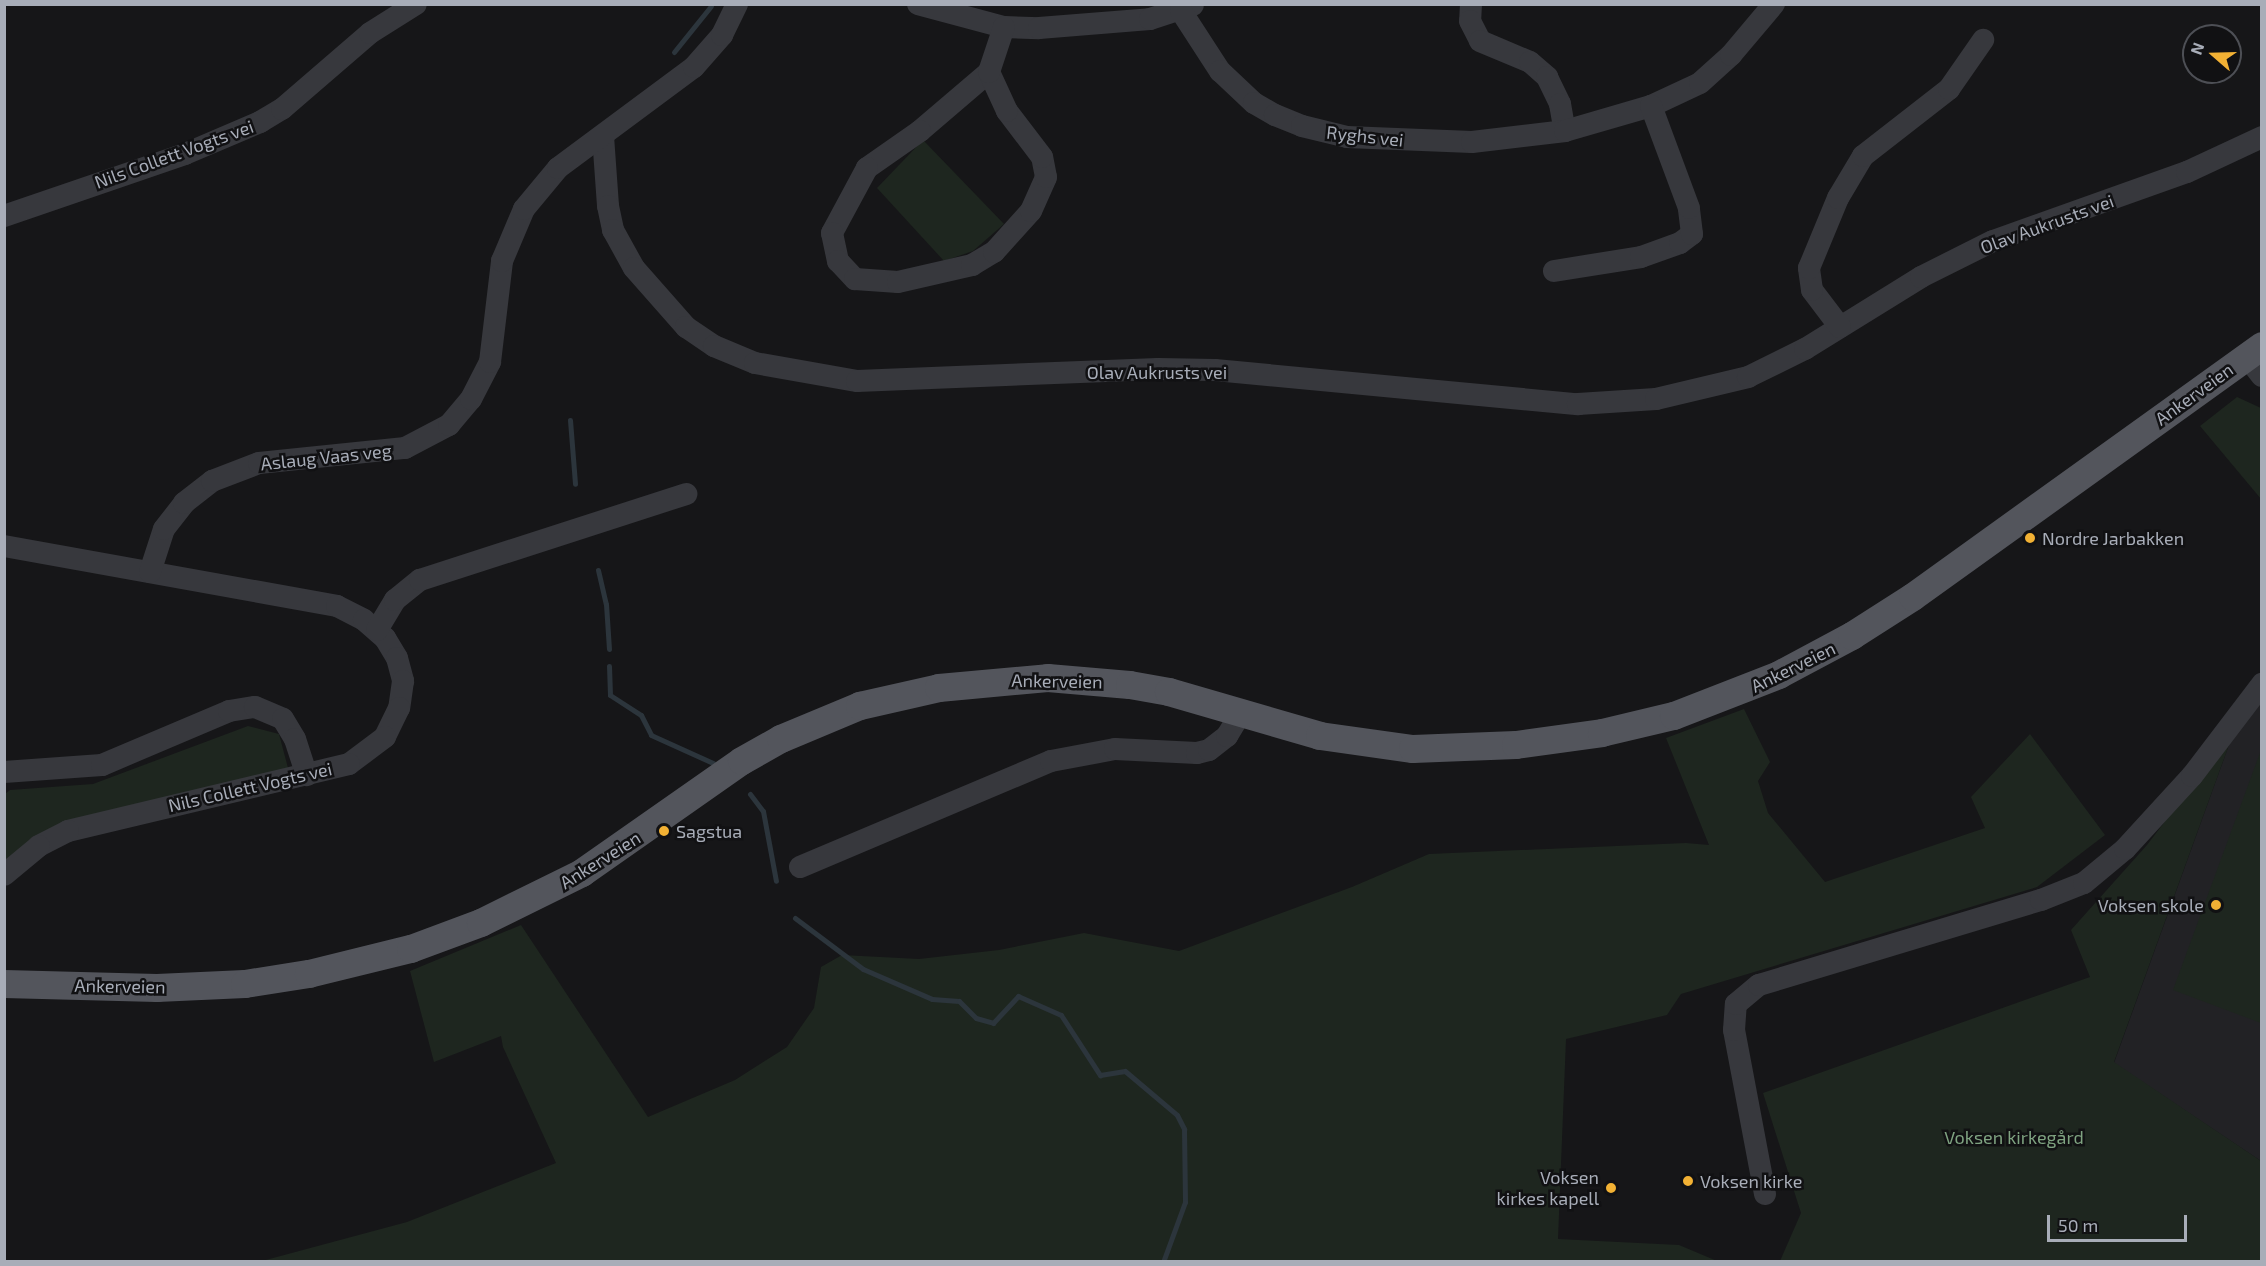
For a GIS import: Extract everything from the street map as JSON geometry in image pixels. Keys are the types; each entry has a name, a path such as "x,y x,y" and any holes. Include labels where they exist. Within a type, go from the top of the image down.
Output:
{"main road":[{"name":"Ankerveien","path":"4,984 157,988 245,984 309,974 411,949 481,924 582,873 742,761 781,739 829,717 912,693 986,682 1071,679 1160,690 1341,741 1439,750 1493,747 1602,733 1694,710 1779,675 1880,618 2257,360"}],"street":[{"name":"Nils Collett Vogts vei","path":"4,216 185,154 260,122 282,109 370,33 416,4"},
{"name":"Aslaug Vaas veg","path":"150,572 164,529 172,516 212,481 259,463 405,448 449,425 471,399 490,362 499,279 515,225 558,168 694,67 722,35 737,4"},
{"path":"918,4 1004,27 1071,28 1188,8"},
{"path":"1471,4 1470,21 1480,41 1530,62 1547,77 1560,104 1565,131"},
{"name":"Ryghs vei","path":"1188,8 1202,46 1238,90 1254,103 1302,126 1347,137 1472,142 1565,131 1651,106 1700,82 1731,55 1774,4"},
{"path":"989,72 1007,111 1042,157 1046,177 1031,211 994,252 972,265 898,282 855,279 838,261 832,233 867,168 920,131 989,72 1004,27"},
{"path":"1840,327 1818,299 1809,278 1811,256 1830,215 1863,156 1950,89 1983,40"},
{"path":"1554,271 1641,257 1680,243 1692,234 1689,208 1651,106"},
{"name":"Olav Aukrusts vei","path":"603,136 614,230 634,268 667,309 700,337 733,355 781,370 833,380 1215,370 1543,403 1618,402 1689,393 1748,377 1776,365 1921,277 1993,242 2177,176 2262,137"},
{"path":"377,630 395,600 420,580 686,494"},
{"name":"Nils Collett Vogts vei","path":"4,546 323,602 351,612 377,630 391,647 401,669 402,694 393,723 385,737 363,757 307,775 68,831 39,846 4,875"},
{"path":"1765,1194 1734,1030 1736,1004 1759,985 2041,900 2084,883 2125,849 2192,776 2262,684"},
{"path":"4,772 102,765 229,711 255,707 283,719 295,739 307,775"},
{"path":"800,867 1051,761 1115,749 1197,753 1209,750 1227,736 1241,713"}],"shaded area":[{"name":"Voksen skole","path":"2261,699 2261,1161 2114,1063 2234,731"}],"green space":[{"path":"923,140 1004,224 973,251 944,261 877,188"},
{"path":"2237,397 2261,408 2261,499 2200,426"},
{"path":"1744,709 1770,762 1758,781 1768,813 1825,882 1985,828 1971,797 2030,734 2105,835 2037,887 1681,994 1667,1015 1566,1039 1558,1239 1679,1245 1717,1261 262,1261 407,1222 556,1163 503,1047 501,1036 434,1062 410,971 521,925 648,1117 735,1080 787,1047 814,1008 821,967 842,955 919,959 999,950 1084,933 1179,951 1352,887 1429,854 1686,843 1709,845 1666,738"},
{"path":"248,726 279,734 288,768 97,815 5,865 5,794 10,790 93,784"},
{"name":"Voksen kirkegård","path":"2234,731 2114,1062 2261,1161 2261,1261 1780,1261 1801,1213 1763,1093 2090,977 2071,930 2147,845"},
{"path":"2261,750 2262,1023 2173,990"}],"waterway":[{"path":"674,52 711,6"},
{"path":"570,420 575,484"},
{"path":"598,570 606,604 609,649"},
{"path":"609,666 610,695 641,715 651,735 713,763"},
{"path":"750,794 763,811 776,881"},
{"path":"795,918 863,969 932,999 959,1001 976,1018 993,1023 1018,996 1061,1015 1100,1075 1125,1071 1177,1115 1184,1129 1185,1202 1163,1262"}],"place":[{"name":"Nordre Jarbakken","path":"2030,538"},
{"name":"Sagstua","path":"664,831"},
{"name":"Voksen skole","path":"2216,905"},
{"name":"Voksen kirke","path":"1688,1181"},
{"name":"Voksen kirkes kapell","path":"1611,1188"}]}
